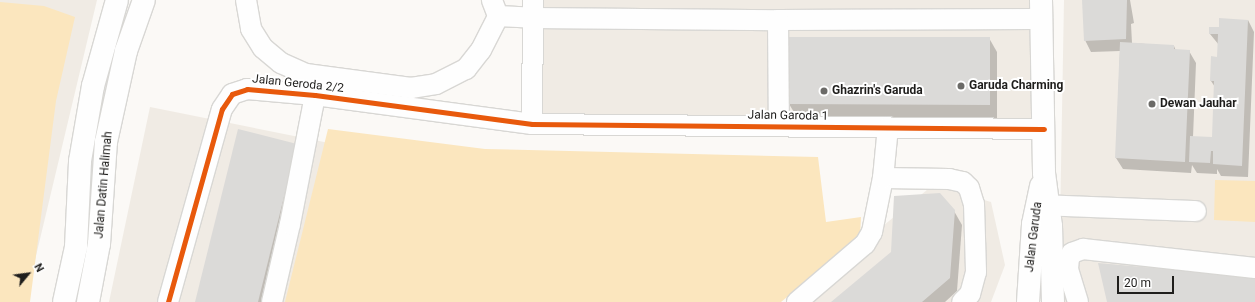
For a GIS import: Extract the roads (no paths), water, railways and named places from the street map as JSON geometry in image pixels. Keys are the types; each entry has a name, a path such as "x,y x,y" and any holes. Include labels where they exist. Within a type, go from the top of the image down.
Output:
{"main road":[{"name":"Jalan Datin Halimah","path":"64,302 76,247 80,161 93,86 117,0"},
{"name":"Jalan Datin Halimah","path":"88,302 99,244 106,142 126,51 144,0"},
{"name":"Jalan Garuda","path":"1041,9 1044,129 1043,205 1053,302"},
{"name":"Jalan Garuda","path":"1027,300 1043,205"}],"street":[{"path":"246,0 251,29 263,48 281,63 306,74 411,88 436,84 466,69 480,50 495,8 778,20 1041,9"},
{"path":"532,124 533,9"},
{"path":"778,20 779,126"},
{"name":"Jalan Geroda 2/2","path":"168,302 222,109 232,94 247,89 315,95 532,124"},
{"path":"272,302 315,95"},
{"name":"Jalan Garoda 1","path":"532,124 1044,129"},
{"path":"797,302 865,244 872,232 883,178 888,127"},
{"path":"883,178 949,179 962,182 969,188 974,204 976,272 970,294 962,302"},
{"path":"1043,205 1196,211"},
{"path":"1078,302 1068,269 1069,258 1072,253 1083,249 1255,268"}],"place":[{"name":"Garuda Charming","path":"961,86"},
{"name":"Ghazrin's Garuda","path":"824,91"},
{"name":"Dewan Jauhar","path":"1152,104"}]}
